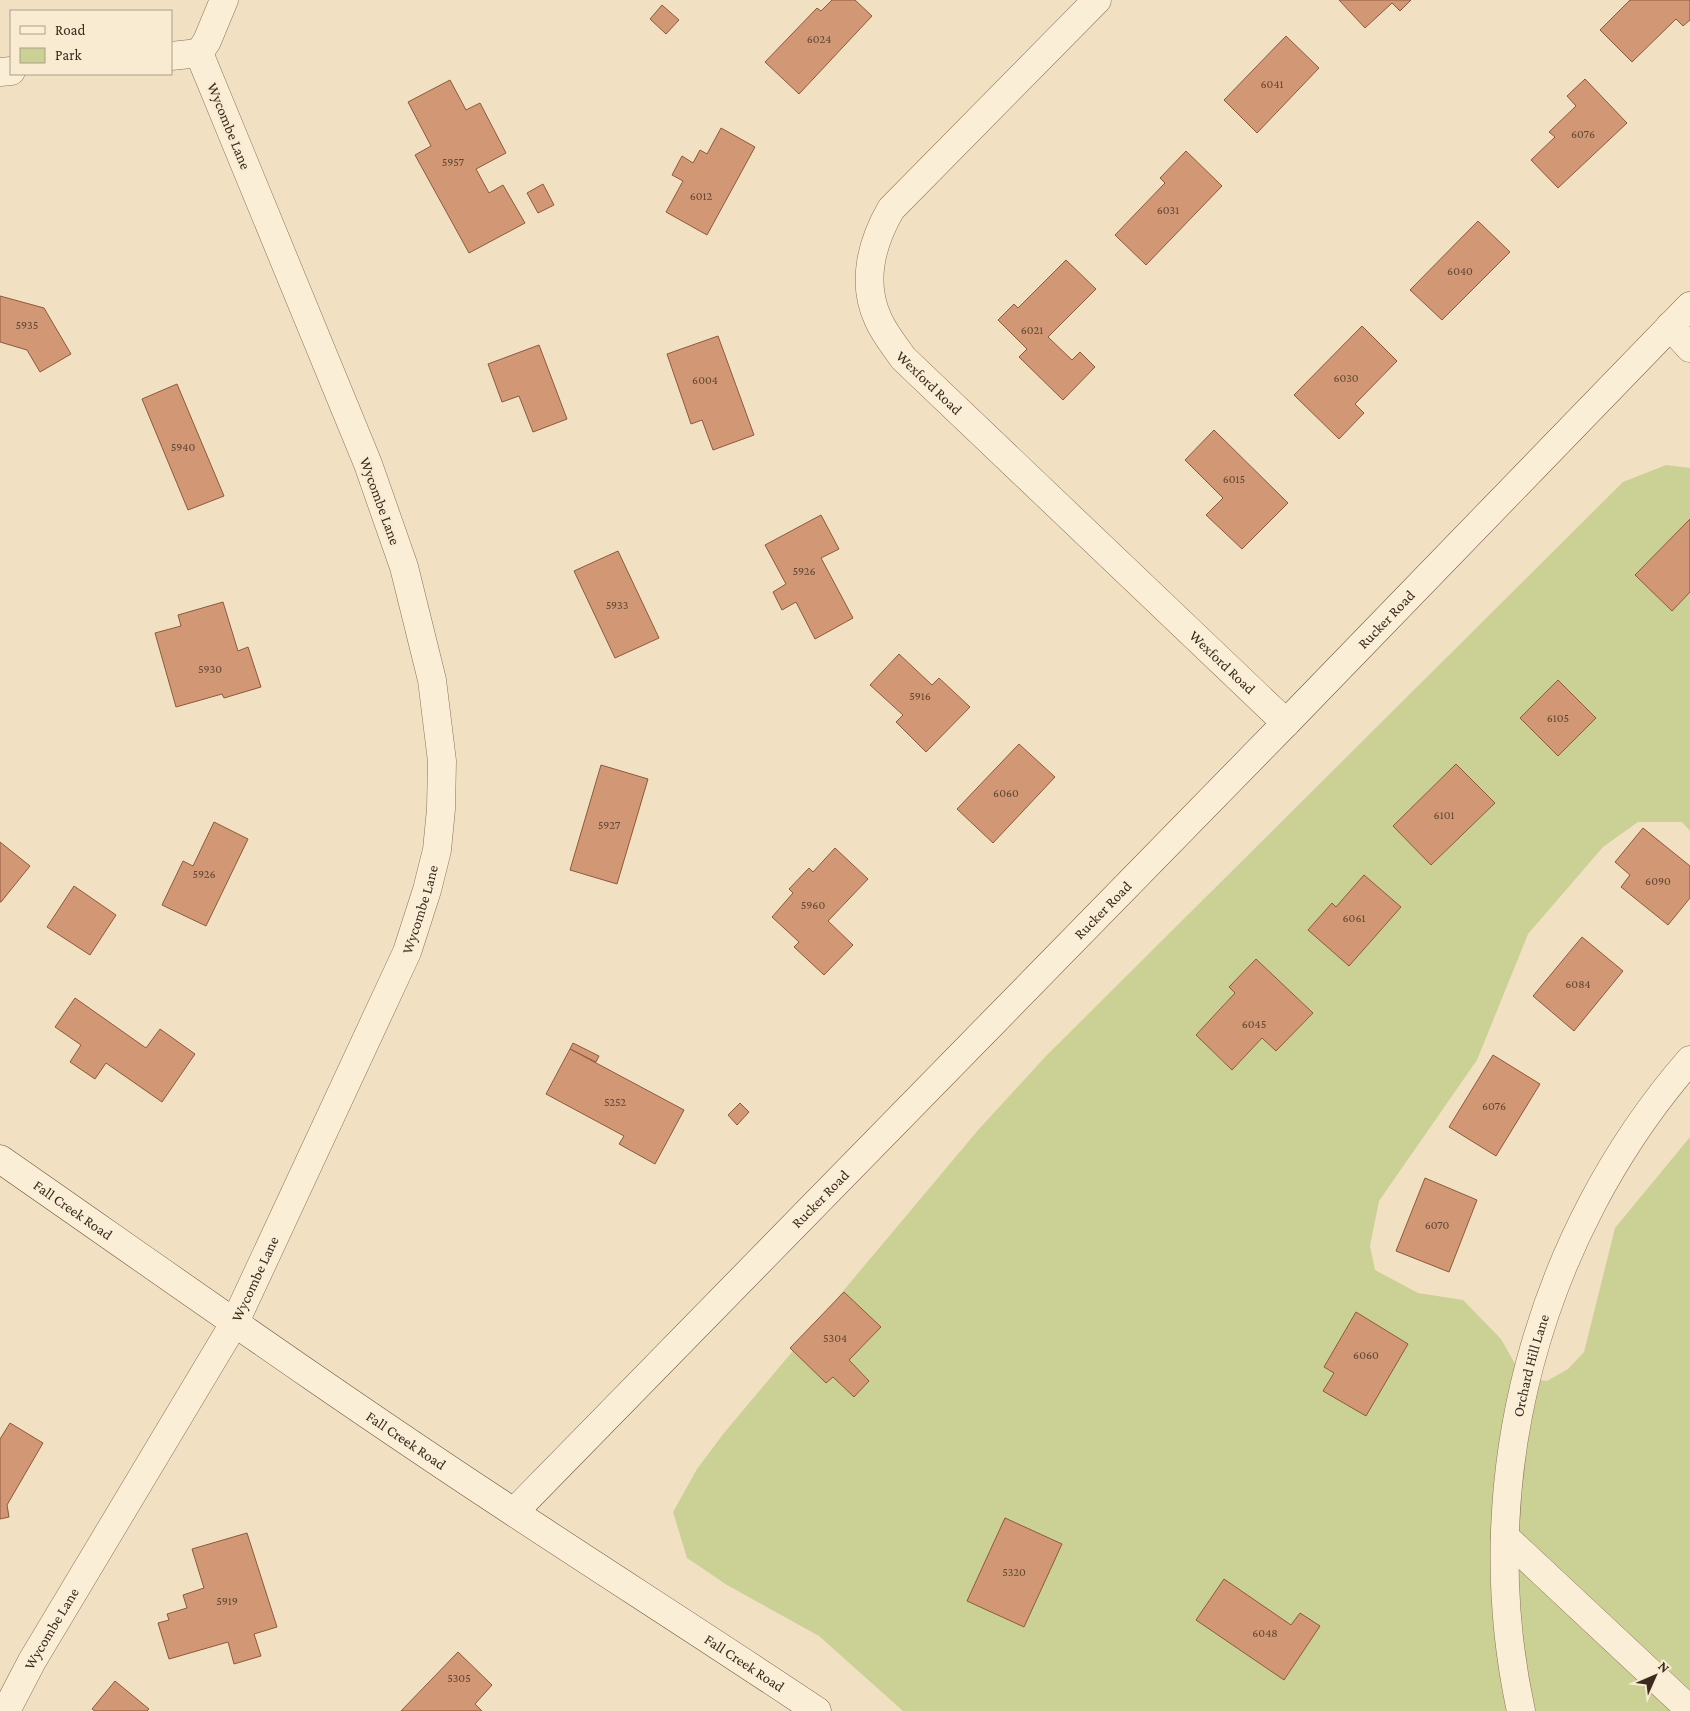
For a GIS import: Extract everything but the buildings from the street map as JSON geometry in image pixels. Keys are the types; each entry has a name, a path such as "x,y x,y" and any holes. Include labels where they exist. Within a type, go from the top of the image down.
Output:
{"street":[{"path":"172,56 199,53 207,41 224,0"},
{"name":"Wexford Road","path":"1097,0 891,209 877,236 872,252 869,285 872,301 884,331 903,358 1286,723"},
{"name":"Wycombe Lane","path":"6,1711 37,1653 235,1322 410,944 428,890 437,850 443,790 442,761 432,680 412,597 398,550 368,464 199,53"},
{"name":"Rucker Road","path":"514,1512 1286,723 1690,306"},
{"path":"1670,326 1690,348"},
{"name":"Orchard Hill Lane","path":"1521,1711 1512,1667 1507,1627 1504,1571 1508,1480 1529,1362 1558,1276 1579,1227 1605,1180 1646,1116 1690,1060"},
{"name":"Fall Creek Road","path":"0,1159 514,1512 817,1711"},
{"path":"1505,1537 1690,1710"}],"green space":[{"path":"1666,465 1690,468 1690,831 1682,822 1638,822 1603,847 1528,934 1477,1060 1379,1201 1370,1246 1375,1270 1418,1293 1463,1300 1501,1339 1523,1378 1547,1381 1568,1369 1584,1352 1615,1228 1690,1137 1690,1711 903,1711 819,1636 727,1585 687,1558 673,1512 697,1469 724,1433 979,1129 1047,1055 1623,482"}]}
